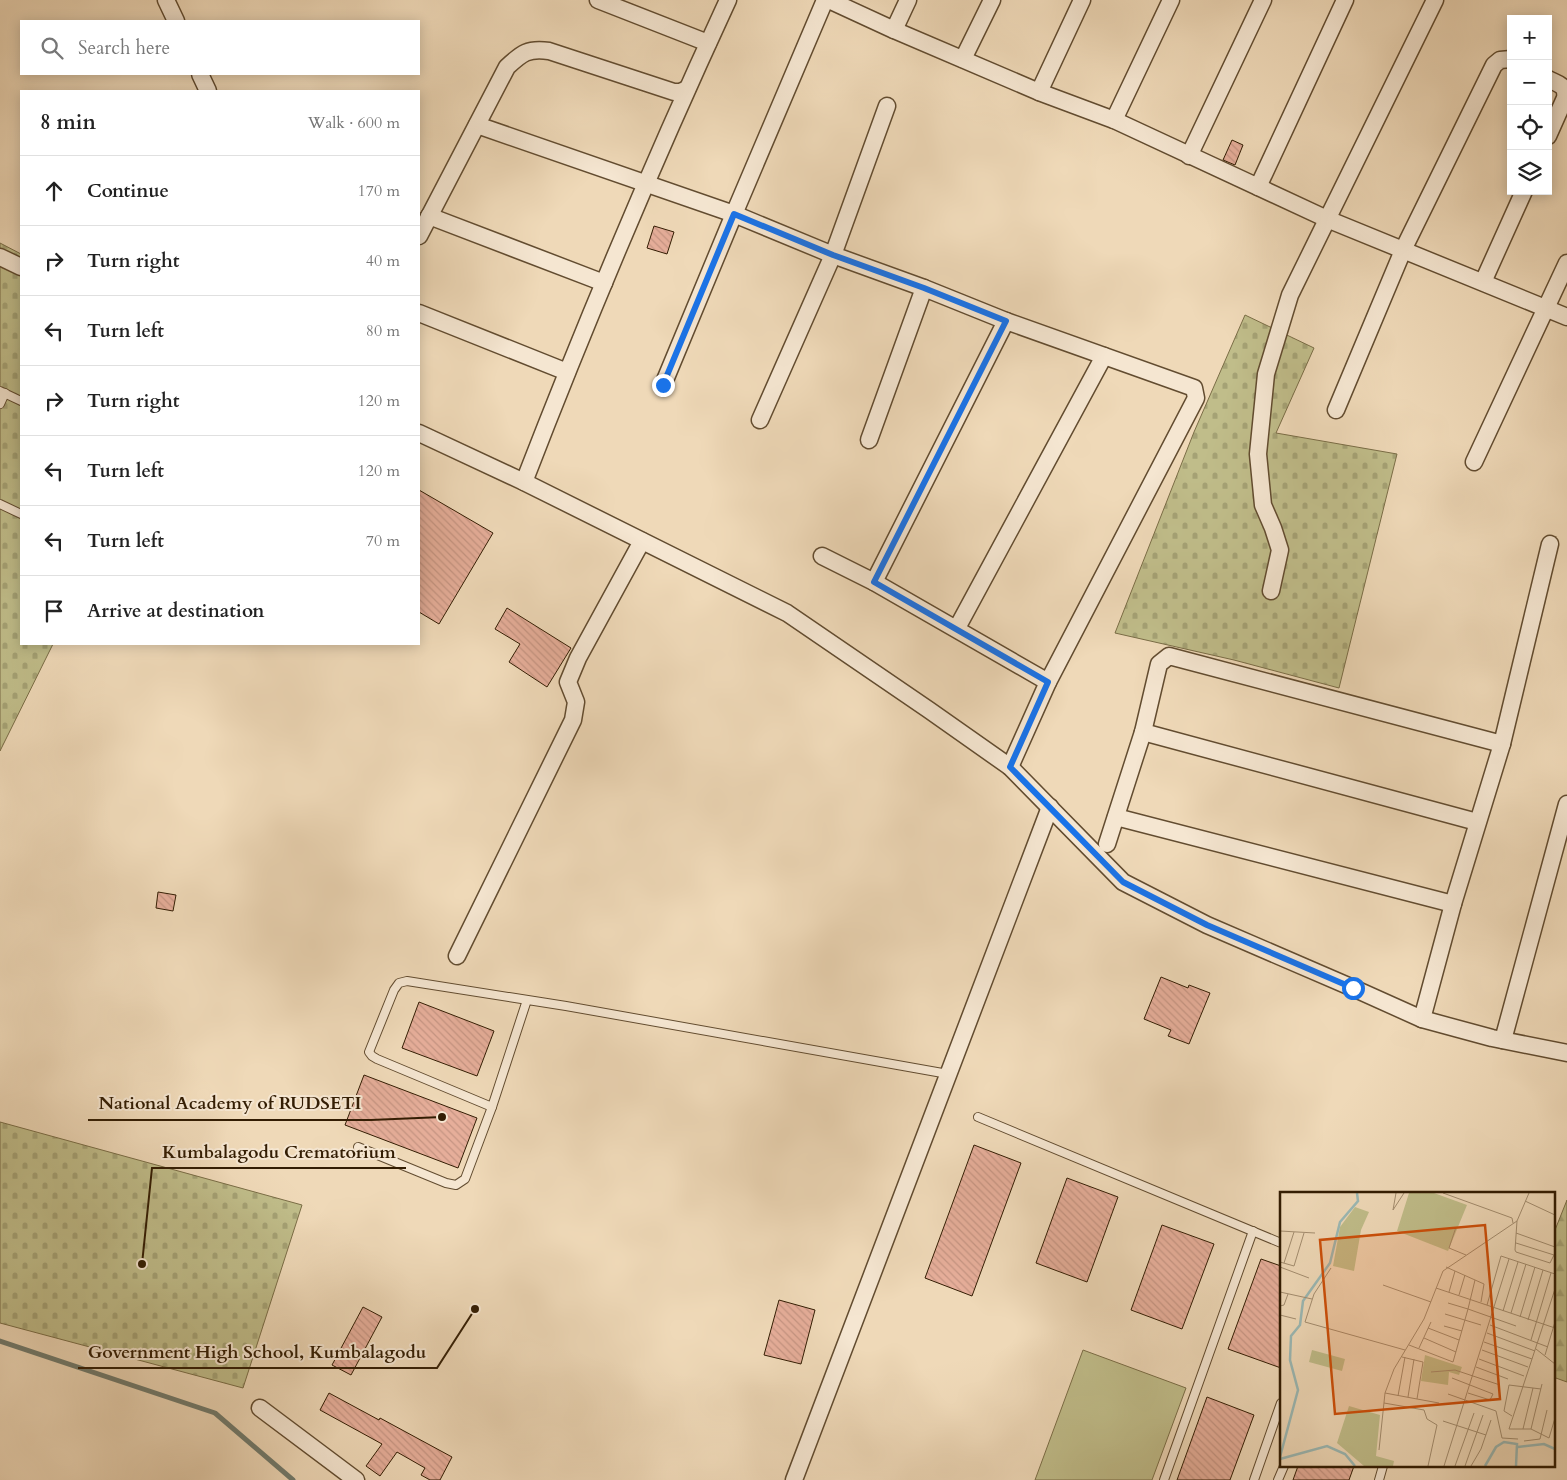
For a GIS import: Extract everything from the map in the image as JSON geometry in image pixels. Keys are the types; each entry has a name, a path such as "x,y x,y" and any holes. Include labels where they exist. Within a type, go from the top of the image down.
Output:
{"street":[{"path":"166,0 176,20"},
{"path":"598,0 708,43"},
{"path":"524,482 604,283 687,89 728,0"},
{"path":"663,385 825,0"},
{"path":"829,0 1038,92 1114,120 1327,218 1567,317"},
{"path":"894,30 908,0"},
{"path":"963,59 992,0"},
{"path":"1038,92 1082,0"},
{"path":"1114,120 1171,0"},
{"path":"1189,156 1263,0"},
{"path":"1258,187 1345,0"},
{"path":"1271,591 1280,550 1263,505 1258,454 1266,374 1290,295 1435,0"},
{"path":"420,234 507,67 521,54 534,49 549,50 674,92 687,89"},
{"path":"1336,410 1404,250 1494,65 1500,60 1507,59"},
{"path":"200,75 208,90"},
{"path":"1552,80 1564,87 1566,92 1552,127"},
{"path":"760,420 833,255 887,106"},
{"path":"477,125 734,214 833,255 924,288 1006,321 1194,388 1196,398 1048,682 1010,767"},
{"path":"1483,282 1522,195"},
{"path":"429,216 604,283"},
{"path":"0,257 20,267"},
{"path":"1474,462 1567,263"},
{"path":"869,440 924,288"},
{"path":"420,313 567,372"},
{"path":"874,582 1006,321"},
{"path":"957,628 1104,356"},
{"path":"420,433 524,482 787,613 1010,767 1123,882 1207,925 1422,1019 1503,1040 1567,1053"},
{"path":"457,956 573,720 576,702 568,682 578,658 642,541"},
{"path":"1422,1019 1453,904 1502,744 1550,544"},
{"path":"822,556 874,582 957,628 1048,682"},
{"path":"1107,844 1143,732 1159,664 1169,656 1502,744"},
{"path":"1143,732 1477,822"},
{"path":"1503,1040 1567,804"},
{"path":"794,1480 1050,807"},
{"path":"1116,817 1453,904"},
{"path":"260,1408 356,1480"}],"lane":[{"path":"0,404 2,392 20,401"},
{"path":"0,504 20,514"},
{"path":"492,1107 377,1059 369,1052 394,990 399,983 407,980 948,1074"},
{"path":"358,1148 446,1183 456,1185 465,1180 492,1107 527,1000"},
{"path":"978,1117 1280,1243"},
{"path":"1164,1480 1253,1232"},
{"path":"1254,1480 1280,1406"},
{"path":"1278,1480 1283,1468"},
{"path":"1378,1480 1382,1468"}],"green space":[{"path":"0,243 20,253 20,645 53,645 0,751"},
{"path":"1245,315 1314,348 1276,433 1397,454 1339,688 1234,660 1115,633 1194,432"},
{"path":"0,1122 302,1205 243,1388 0,1323"},
{"path":"1567,1200 1567,1382 1554,1377 1554,1232"},
{"path":"1083,1350 1186,1388 1152,1480 1035,1480"}],"building":[{"path":"1232,140 1243,145 1235,165 1223,160"},
{"path":"654,226 674,232 667,254 647,248"},
{"path":"420,491 493,533 439,624 420,613"},
{"path":"507,608 571,648 547,687 509,662 520,644 495,629"},
{"path":"158,892 176,895 173,911 156,908"},
{"path":"1161,977 1188,988 1189,985 1210,993 1189,1044 1168,1036 1171,1030 1144,1019"},
{"path":"419,1002 494,1031 477,1076 402,1048"},
{"path":"364,1075 477,1118 458,1168 345,1125"},
{"path":"974,1145 1021,1163 972,1296 925,1278"},
{"path":"1067,1178 1118,1197 1087,1282 1036,1263"},
{"path":"1162,1225 1214,1244 1182,1329 1131,1310"},
{"path":"1261,1259 1280,1266 1280,1368 1228,1349"},
{"path":"779,1300 815,1310 801,1364 764,1355"},
{"path":"363,1307 382,1317 351,1375 332,1365"},
{"path":"329,1393 452,1457 440,1480 430,1480 421,1475 425,1468 397,1452 380,1476 366,1466 382,1444 320,1410"},
{"path":"1207,1397 1254,1415 1230,1480 1177,1480"},
{"path":"1297,1468 1353,1468 1349,1480 1293,1480"}],"waterway":[{"path":"0,1341 215,1413 293,1480"}],"place":[{"name":"National Academy of RUDSETI","path":"442,1117"},
{"name":"Kumbalagodu Crematorium","path":"142,1264"},
{"name":"Government High School, Kumbalagodu","path":"475,1309"}],"route":[{"path":"663,385 734,214 833,255 924,288 1006,321 874,582 1048,682 1010,767 1123,882 1207,925 1353,988"}]}
